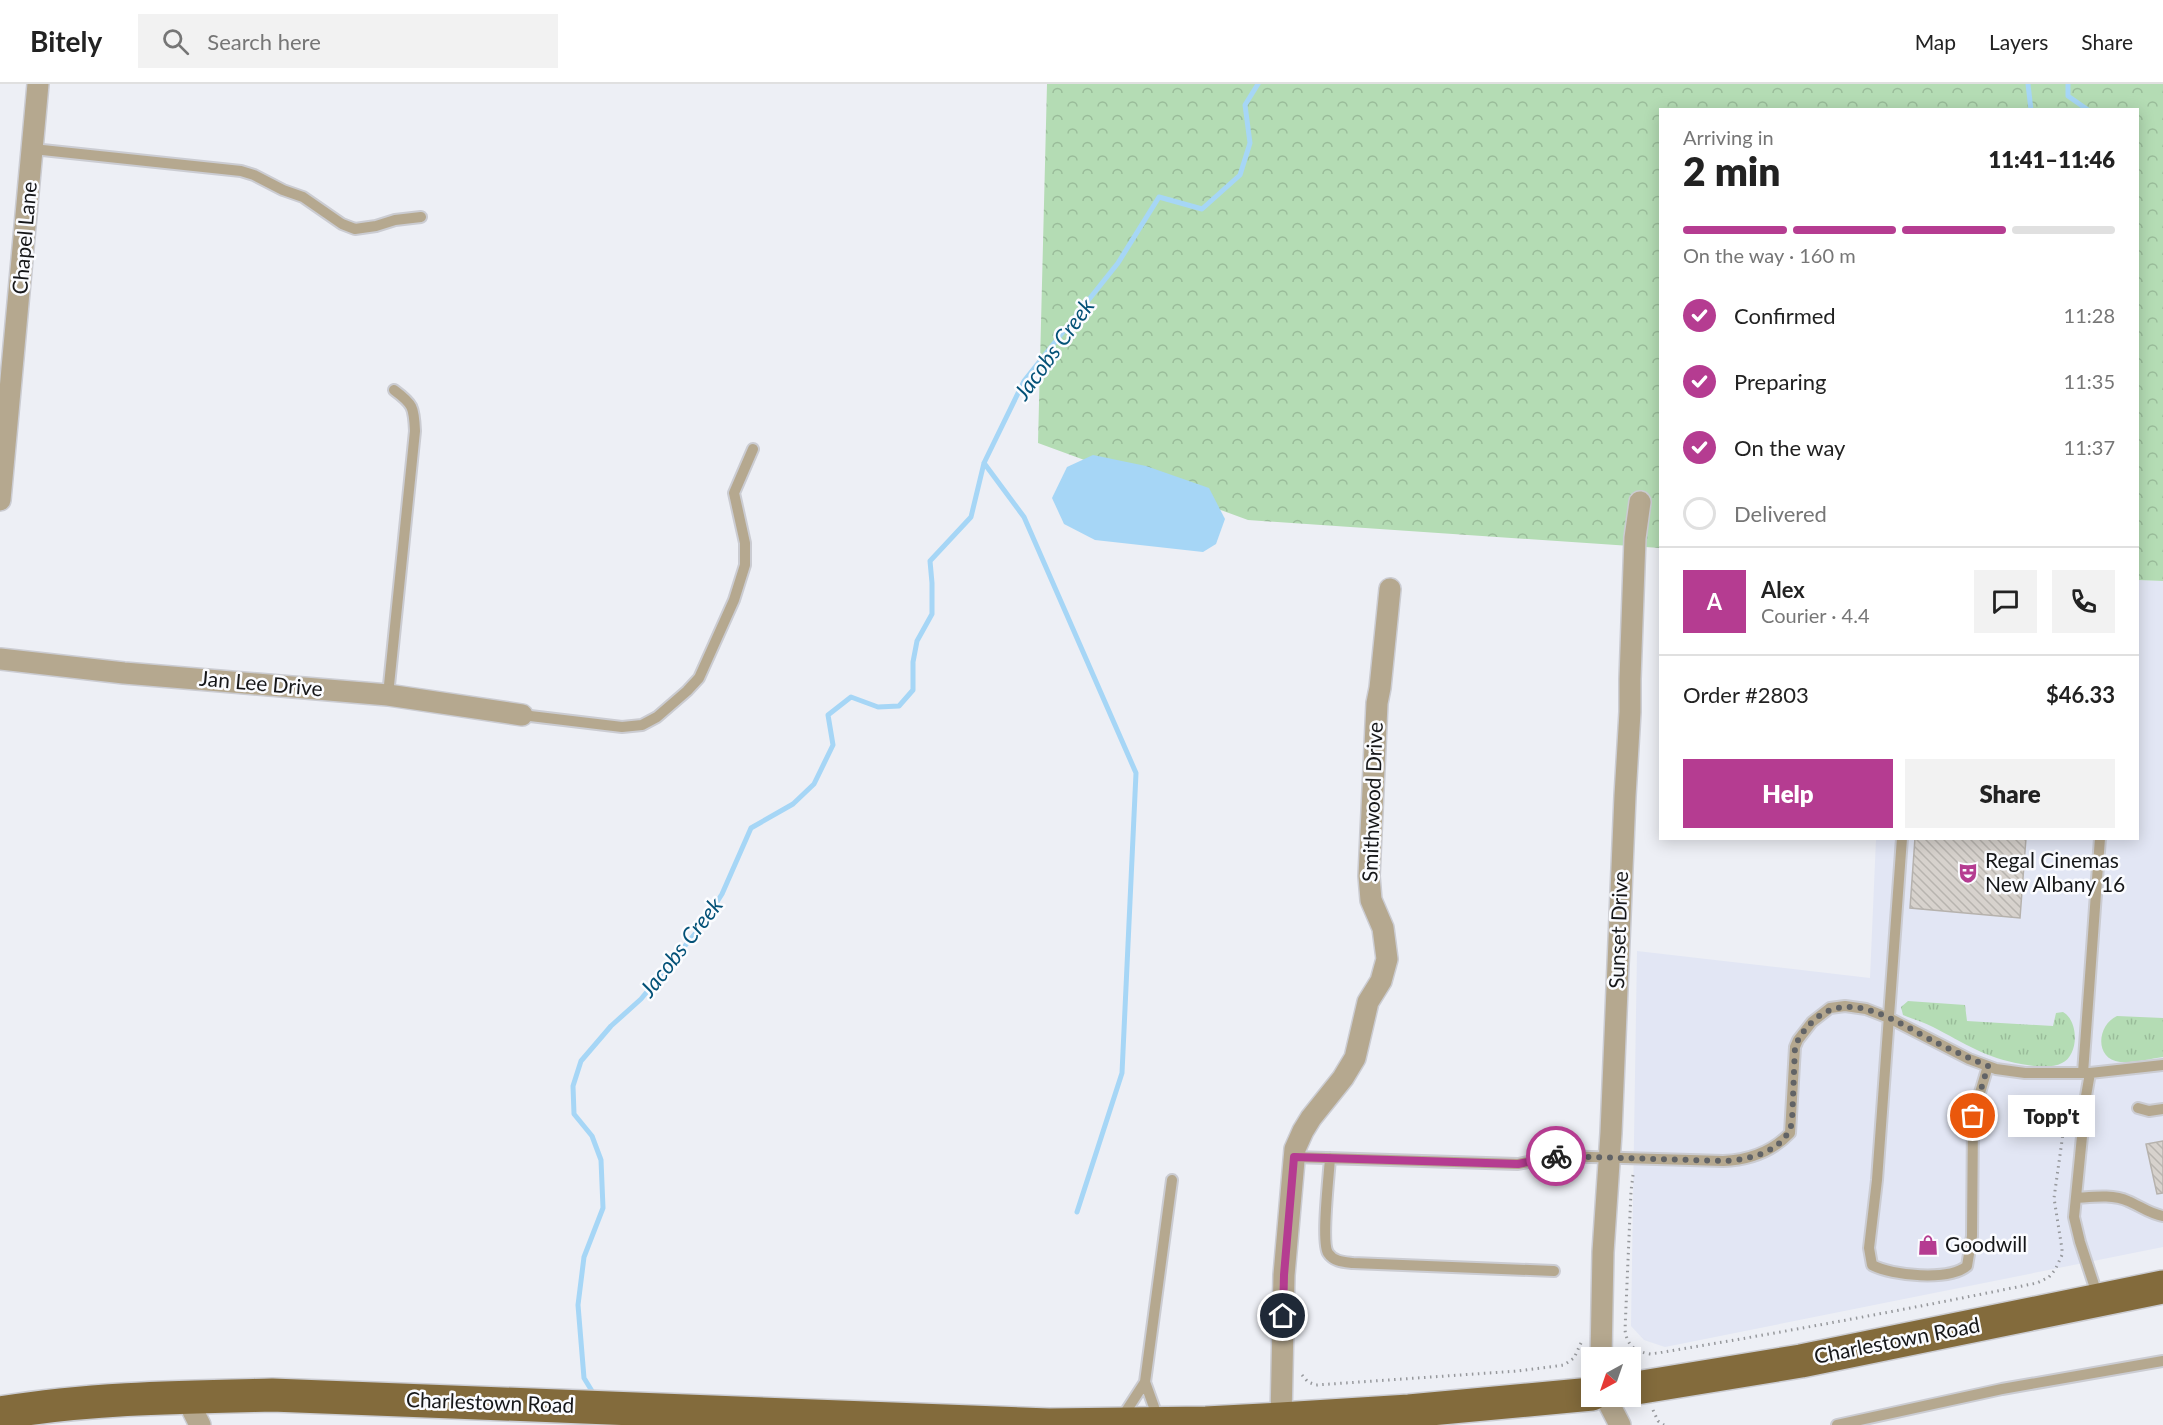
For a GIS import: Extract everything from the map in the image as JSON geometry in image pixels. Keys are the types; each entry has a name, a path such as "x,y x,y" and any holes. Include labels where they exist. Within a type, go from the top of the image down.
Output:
{"main road":[{"name":"Charlestown Road","path":"1641,1387 1801,1361 2163,1287"},
{"name":"Charlestown Road","path":"0,1413 59,1405 196,1411 313,1396 978,1424 1160,1424 1409,1411 1581,1395"}],"street":[{"name":"Chapel Lane","path":"0,500 5,392 33,149 38,84"},
{"name":"Sunset Drive","path":"1601,1347 1603,1252 1610,1159 1624,796 1630,712 1635,538 1640,502"},
{"name":"Smithwood Drive","path":"1281,1419 1284,1275 1295,1149 1303,1131 1343,1078 1355,1058 1365,1023 1368,1002 1381,981 1387,959 1383,928 1371,900 1369,876 1377,703 1390,589"},
{"name":"Jan Lee Drive","path":"0,659 124,673 388,695 522,715"},
{"path":"1611,1407 1620,1425"}],"lane":[{"path":"33,149 240,171 303,197 342,224 355,229 421,217"},
{"path":"388,695 415,431 414,411 411,403 394,390"},
{"path":"522,715 622,726 642,725 657,717 699,678 734,600 745,565 746,543 734,493 753,449"},
{"path":"1902,840 1884,1094 1869,1248 1872,1265 1887,1272 1949,1274 1967,1266 1971,1251 1973,1116 1988,1066"},
{"path":"2099,1299 2074,1217 2086,1096 2100,840"},
{"path":"1294,1157 1518,1164 1558,1156 1738,1161 1766,1152 1781,1143 1790,1133 1795,1047 1802,1032 1821,1014 1830,1008 1845,1006 1866,1009 1889,1018 1969,1059 1988,1066 2025,1073 2086,1073 2163,1065"},
{"path":"2138,1108 2149,1111 2163,1108"},
{"path":"1330,1158 1325,1240 1328,1254 1337,1261 1554,1271"},
{"path":"1118,1424 1145,1382 1172,1180"},
{"path":"2076,1198 2105,1196 2126,1199 2146,1211 2163,1216"},
{"path":"1837,1425 2002,1389 2163,1361"},
{"path":"1145,1382 1160,1424"}],"path":[{"path":"1641,1351 1651,1354 1733,1341 1935,1305 2037,1283 2045,1279 2055,1270 2062,1249 2054,1198 2066,1112 2064,1101 2069,1097"},
{"path":"1633,1347 1627,1341 1624,1330 1634,1175"},
{"path":"1298,1368 1308,1382 1316,1385 1518,1371 1567,1364 1578,1352 1582,1339"}],"shaded area":[{"path":"2139,580 2163,581 2163,1247 1665,1347 1644,1340 1631,1326 1637,951 1870,978 1876,840 2139,840"}],"green space":[{"path":"1047,84 2163,84 2163,581 2139,580 2139,108 1659,108 1659,548 1248,520 1038,443"},
{"path":"1908,1001 1965,1005 1967,1021 2053,1026 2056,1013 2063,1012 2068,1016 2074,1030 2072,1053 2068,1059 2058,1065 2036,1066 2008,1061 1986,1054 1929,1025 1903,1015 1901,1007"},
{"path":"2117,1016 2163,1018 2163,1057 2120,1062 2106,1055 2102,1048 2102,1034 2110,1020"}],"water":[{"path":"1093,455 1146,466 1209,488 1225,519 1216,544 1203,552 1095,540 1064,524 1052,498 1067,467"}],"building":[{"name":"Regal Cinemas New Albany 16","path":"1915,840 2026,840 2020,918 1910,908"},
{"path":"2163,1141 2163,1193 2157,1194 2146,1144"}],"waterway":[{"name":"Jacobs Creek","path":"595,1396 584,1378 578,1305 584,1257 603,1208 601,1160 592,1136 574,1114 573,1086 581,1061 611,1026 641,999 703,924 722,894 751,828 793,804 814,784 833,745 828,715 851,697 878,707 899,706 913,690 913,662 917,641 932,614 930,561 971,517 984,463 1024,381 1118,263 1159,197 1202,209 1240,175 1250,143 1245,105 1258,84"},
{"path":"2028,84 2031,108"},
{"path":"2068,84 2068,96 2085,108"},
{"path":"984,463 1024,517 1136,773 1122,1073 1077,1212"}],"way so far":[{"path":"1556,1156 1738,1161 1766,1152 1781,1143 1790,1133 1795,1047 1802,1032 1830,1008 1845,1006 1866,1009 1889,1018 1969,1059 1988,1066 1973,1116"}],"place":[{"name":"Regal Cinemas New Albany 16","path":"1968,873"},
{"name":"Topp't","path":"1973,1116"},
{"name":"Goodwill","path":"1928,1245"}],"route":[{"path":"1283,1316 1284,1275 1294,1157 1518,1164 1556,1156"}]}
